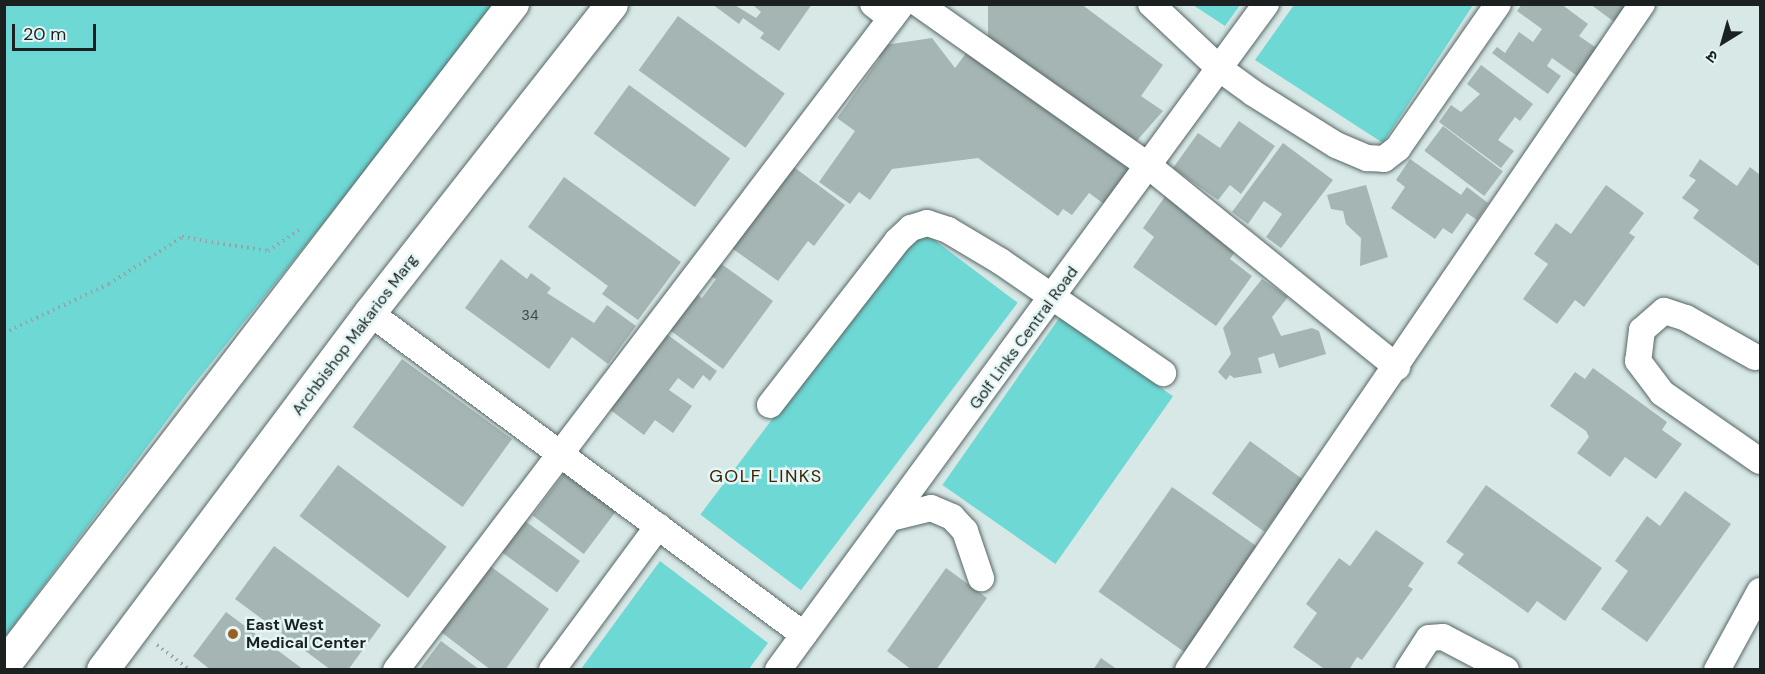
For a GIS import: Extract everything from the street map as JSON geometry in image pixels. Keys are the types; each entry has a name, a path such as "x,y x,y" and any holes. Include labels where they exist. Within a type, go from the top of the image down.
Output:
{"street":[{"path":"4,666 513,4"},
{"name":"Archbishop Makarios Marg","path":"104,669 370,313 612,4"},
{"path":"920,4 1150,167 1397,367"},
{"path":"1151,4 1220,69 1336,145 1367,158 1384,159 1398,148 1498,4"},
{"name":"Golf Links Central Road","path":"778,669 1150,167 1266,4"},
{"path":"1188,669 1397,367 1642,4"},
{"path":"396,669 561,453 889,9"},
{"path":"770,405 897,241 911,228 927,223 948,230 1054,297 1164,373"},
{"path":"1755,357 1686,318 1664,311 1642,330 1638,361 1662,393 1761,461"},
{"path":"370,313 804,635"},
{"path":"891,518 931,508 952,518 965,531 981,578"},
{"path":"552,669 658,526"},
{"path":"1718,669 1761,591"},
{"path":"1408,669 1430,638 1443,637 1506,669"}],"path":[{"path":"4,333 109,284 182,237 268,251 302,228"},
{"path":"135,628 190,669"}],"shaded area":[{"path":"5,5 498,5 188,392 5,637"},
{"path":"1193,5 1240,5 1225,26"},
{"path":"1294,5 1473,5 1383,143 1255,60"},
{"path":"917,227 1018,303 801,590 700,515"},
{"path":"1060,317 1173,396 1055,564 942,485"},
{"path":"660,561 768,643 749,669 581,669"}],"building":[{"path":"712,4 733,4 756,18 761,12 752,4 812,4 779,51 760,38 764,33 743,18 739,24"},
{"path":"1081,4 1163,65 1141,96 1163,111 1133,145 988,41 988,6"},
{"path":"1522,4 1561,4 1588,24 1579,36 1595,47 1604,36 1608,39 1580,78 1552,58 1547,66 1561,76 1548,94 1492,53 1497,47 1505,53 1519,32 1533,42 1542,29 1517,11"},
{"path":"1590,4 1631,4 1617,24"},
{"path":"678,16 785,94 745,148 639,70"},
{"path":"932,38 955,68 967,52 1136,174 1111,209 1089,193 1072,215 1063,209 1058,216 978,158 892,169 870,200 859,192 850,204 819,182 855,131 837,118 880,58 873,53 878,46"},
{"path":"1481,65 1533,104 1520,121 1515,117 1498,140 1514,151 1501,168 1439,122 1451,105 1461,112 1480,94 1467,84"},
{"path":"629,85 730,158 695,207 594,134"},
{"path":"1239,121 1275,146 1241,194 1230,185 1218,200 1173,168 1198,133 1220,148"},
{"path":"1443,126 1503,171 1484,196 1424,151"},
{"path":"1283,143 1333,180 1281,248 1266,237 1282,214 1264,201 1248,224 1232,212"},
{"path":"1410,159 1461,195 1467,187 1488,203 1477,220 1467,213 1452,234 1443,228 1435,239 1391,208 1405,187 1396,180"},
{"path":"1700,159 1737,186 1750,167 1760,175 1760,267 1693,218 1699,210 1682,198 1696,180 1689,176"},
{"path":"787,162 845,205 814,246 808,241 778,281 726,244"},
{"path":"564,177 681,262 638,320 602,294 608,286 528,227"},
{"path":"1366,185 1388,257 1360,266 1361,238 1346,224 1343,211 1331,209 1327,195"},
{"path":"1606,185 1644,213 1629,233 1635,237 1584,307 1575,300 1557,324 1523,299 1548,264 1534,254 1556,223 1571,234"},
{"path":"1166,195 1239,246 1230,259 1252,276 1216,326 1133,267 1154,237 1143,228"},
{"path":"501,259 527,279 531,273 551,288 547,293 594,323 607,305 636,326 608,364 572,337 549,369 465,308"},
{"path":"720,263 773,301 723,369 667,328 690,289 702,298 716,279 710,276"},
{"path":"1262,279 1288,297 1272,317 1281,336 1312,328 1319,331 1326,354 1279,368 1274,353 1258,358 1262,373 1234,378 1230,375 1226,380 1218,372 1231,354 1223,328"},
{"path":"661,330 717,371 710,381 703,375 693,389 678,378 669,390 692,406 673,433 655,420 644,435 605,406"},
{"path":"402,359 512,439 463,507 353,427"},
{"path":"1593,368 1667,422 1662,430 1682,444 1656,479 1625,457 1610,477 1577,453 1589,437 1586,431 1550,406 1575,372 1585,379"},
{"path":"1250,441 1303,479 1264,532 1212,494"},
{"path":"338,465 447,547 408,598 299,516"},
{"path":"567,470 618,509 584,554 533,516"},
{"path":"1486,485 1602,568 1565,621 1537,601 1528,613 1457,563 1464,554 1446,542"},
{"path":"1172,487 1262,550 1189,655 1099,592"},
{"path":"1685,491 1731,524 1647,642 1601,609 1628,571 1615,561 1647,516 1660,526"},
{"path":"525,521 580,561 557,593 502,553"},
{"path":"1376,530 1424,563 1408,586 1413,589 1362,660 1357,657 1349,670 1326,670 1293,647 1317,613 1306,604 1339,558 1350,566"},
{"path":"274,546 381,625 348,670 331,670 235,599"},
{"path":"490,566 549,609 505,670 491,670 441,632"},
{"path":"946,568 987,598 936,670 912,670 887,651"},
{"name":"East West Medical Center","path":"226,612 304,670 211,670 193,656"},
{"path":"441,641 480,670 419,670"},
{"path":"1101,658 1118,670 1093,670"}],"place":[{"name":"East West Medical Center","path":"233,634"}],"district":[{"name":"GOLF LINKS","path":"766,476"}]}
